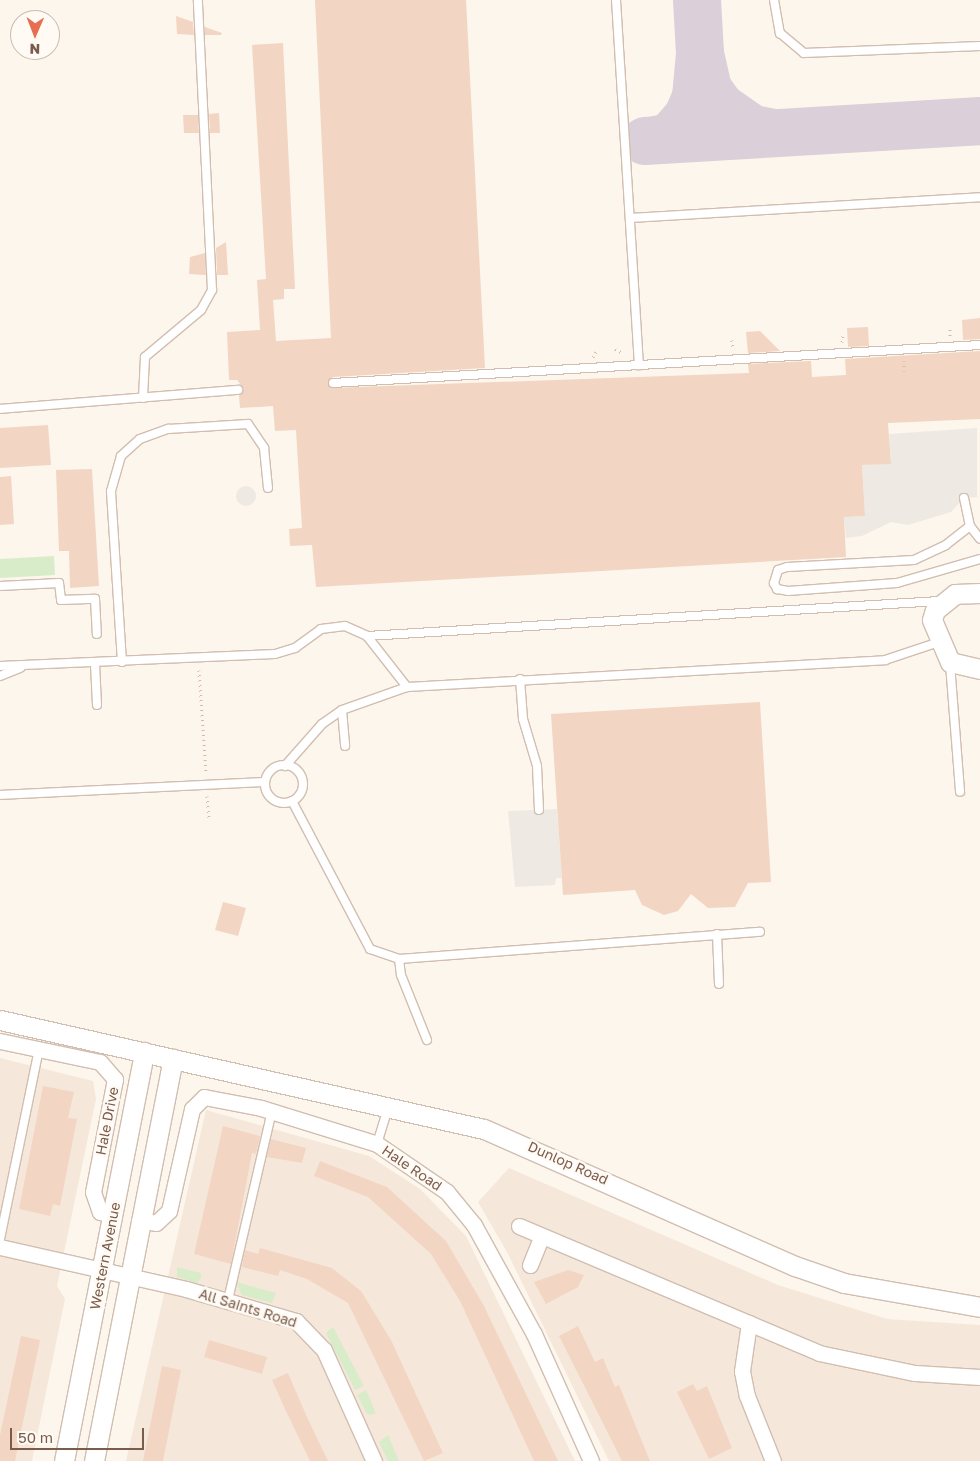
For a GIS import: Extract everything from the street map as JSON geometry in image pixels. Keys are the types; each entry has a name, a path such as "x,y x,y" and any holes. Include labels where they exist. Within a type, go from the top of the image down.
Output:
{"street":[{"path":"980,593 955,594 944,600 932,620 939,642 950,662 980,669"},
{"path":"0,1020 144,1052"},
{"path":"39,1050 42,1029"},
{"name":"Hale Drive","path":"0,1041 100,1062 115,1079 93,1192 100,1212 113,1215"},
{"name":"Dunlop Road","path":"144,1052 446,1118 533,1147 795,1266 844,1283 980,1307"},
{"name":"Western Avenue","path":"64,1461 144,1052"},
{"name":"Western Avenue","path":"94,1461 173,1059"},
{"name":"Hale Road","path":"140,1220 156,1223 169,1211 196,1100 204,1097 272,1111 377,1144 447,1192 474,1225 534,1334 591,1461"},
{"path":"519,1226 819,1353 863,1364 980,1377"},
{"path":"530,1265 542,1236"},
{"name":"All Saints Road","path":"0,1247 130,1275 228,1300 296,1320 312,1332 328,1358 374,1461"},
{"path":"749,1323 742,1371 747,1396 773,1461"}],"lane":[{"path":"143,398 145,357 201,310 212,290 198,0"},
{"path":"616,0 639,365"},
{"path":"774,0 780,34 804,53 980,46"},
{"path":"630,218 980,197"},
{"path":"333,383 980,345"},
{"path":"0,409 238,390"},
{"path":"122,662 111,491 121,456 140,439 168,429 248,424 264,448 268,488"},
{"path":"964,498 970,526 980,539"},
{"path":"970,526 946,545 914,560 787,567 778,570 774,583 777,589 788,591 898,584 980,559"},
{"path":"0,586 59,583 61,600 95,598 97,634"},
{"path":"0,666 20,668 274,654 295,648 332,625 367,636 944,600"},
{"path":"367,636 407,688"},
{"path":"284,766 298,772 303,782 300,794 292,801 273,800 265,782 270,771 284,766 322,724 342,710 407,688 520,679 885,660 939,642"},
{"path":"950,662 960,792"},
{"path":"95,664 97,705"},
{"path":"0,676 20,668"},
{"path":"520,679 523,719 537,766 539,810"},
{"path":"342,710 345,746"},
{"path":"0,795 206,783 265,782"},
{"path":"292,801 370,950 399,959 760,932"},
{"path":"717,934 719,984"},
{"path":"399,959 400,975 427,1040"},
{"path":"0,1239 39,1050"},
{"path":"377,1144 389,1105"},
{"path":"228,1300 272,1111"}],"path":[{"path":"904,360 904,370"},
{"path":"199,670 209,820"}],"shaded area":[{"path":"977,428 977,497 964,498 951,512 908,525 891,522 862,536 846,538 844,517 865,516 862,465 891,463 889,434"},
{"path":"242,486 250,486 256,492 256,500 250,506 242,506 236,500 236,492"},
{"path":"557,809 562,878 556,878 555,885 515,887 508,811"},
{"path":"0,1058 93,1081 96,1099 57,1286 65,1299 32,1461 0,1461"},
{"path":"206,1110 369,1156 420,1189 466,1236 575,1461 126,1461"},
{"path":"509,1168 778,1285 887,1319 980,1325 980,1461 609,1461 507,1252 478,1202"}],"green space":[{"path":"54,556 55,575 0,578 0,559"},
{"path":"177,1267 201,1273 201,1278 197,1283 177,1277"},
{"path":"236,1282 276,1293 272,1303 242,1295"},
{"path":"333,1327 364,1386 355,1390 326,1333"},
{"path":"366,1390 376,1413 372,1415 367,1414 357,1395"},
{"path":"388,1435 399,1461 388,1461 379,1442"}],"building":[{"path":"315,0 466,0 485,368 333,377 328,381 330,388 749,373 748,364 811,361 812,377 846,375 845,359 980,351 980,419 888,423 891,464 862,465 865,516 844,517 846,557 316,587 312,545 290,546 289,529 302,528 296,430 275,431 273,406 240,408 239,396 244,389 237,380 229,380 227,332 260,330 257,280 266,279 252,45 283,43 295,289 284,289 284,299 273,300 276,341 331,338"},
{"path":"176,16 193,22 194,35 177,34"},
{"path":"205,27 222,33 221,35 205,35"},
{"path":"219,113 220,133 210,133 209,114"},
{"path":"183,115 198,115 199,133 184,133"},
{"path":"226,242 228,275 217,275 216,248"},
{"path":"205,253 206,275 189,274 190,257"},
{"path":"980,318 980,339 963,340 962,320"},
{"path":"868,327 869,346 848,347 847,328"},
{"path":"760,331 780,351 748,353 746,332"},
{"path":"48,425 51,465 0,468 0,428"},
{"path":"92,469 99,586 70,588 69,551 59,551 56,470"},
{"path":"11,476 14,524 0,525 0,477"},
{"path":"760,702 771,882 748,883 735,907 708,908 691,894 678,911 664,915 642,905 635,890 563,895 551,714"},
{"path":"223,902 246,908 238,936 215,930"},
{"path":"43,1086 74,1092 68,1118 77,1119 60,1206 53,1204 50,1216 19,1209"},
{"path":"223,1126 260,1136 256,1154 252,1153 231,1264 194,1254"},
{"path":"271,1139 306,1148 302,1163 267,1157"},
{"path":"320,1161 387,1187 446,1241 484,1306 558,1461 534,1461 460,1301 431,1254 368,1197 314,1176"},
{"path":"260,1248 332,1268 361,1291 391,1340 443,1453 424,1461 348,1303 307,1279 280,1270 278,1276 242,1267 245,1250 258,1254"},
{"path":"568,1270 584,1275 578,1287 546,1304 534,1282"},
{"path":"578,1326 595,1362 603,1358 615,1387 619,1385 650,1461 622,1461 559,1336"},
{"path":"21,1336 40,1340 15,1461 0,1461 0,1435"},
{"path":"209,1340 267,1357 262,1374 204,1357"},
{"path":"162,1366 181,1370 163,1461 143,1461"},
{"path":"288,1373 328,1461 310,1461 285,1409 272,1380"},
{"path":"693,1384 697,1391 707,1386 732,1448 709,1459 677,1392"}],"taxiway":[{"path":"697,0 700,54"},
{"path":"656,140 670,137 688,116 696,97 700,54 708,89 721,107 753,129 773,133"},
{"path":"645,141 980,121"}]}
